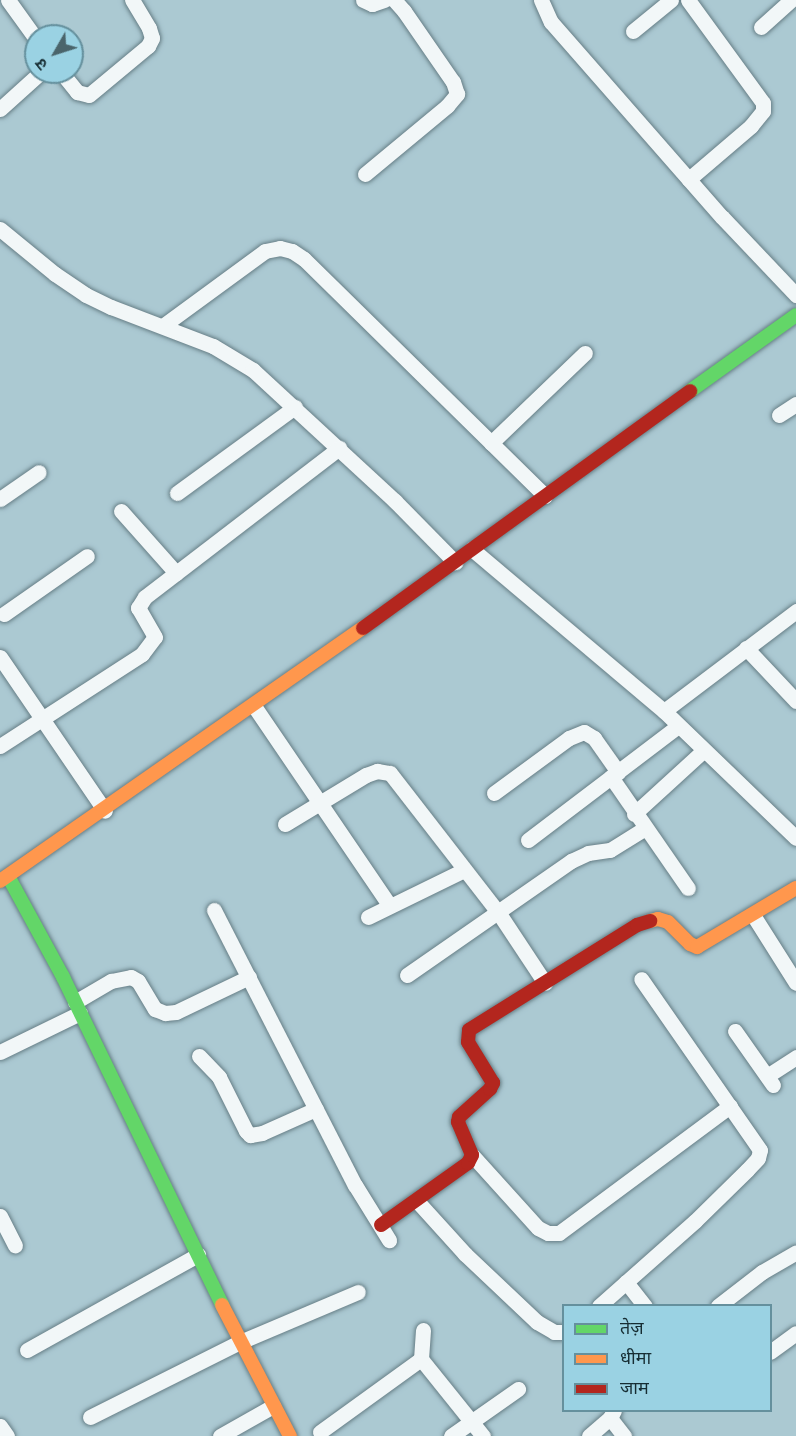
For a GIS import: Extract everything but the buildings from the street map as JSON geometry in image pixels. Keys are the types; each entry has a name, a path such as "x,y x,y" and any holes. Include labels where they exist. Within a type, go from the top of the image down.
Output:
{"street":[{"path":"8,0 25,24"},
{"path":"70,84 77,92 89,95 148,46 152,38 149,28 132,0"},
{"path":"363,0 372,3 384,0"},
{"path":"365,174 447,106 457,94 453,82 394,0"},
{"path":"541,0 551,22 761,261 796,295"},
{"path":"633,32 670,0"},
{"path":"688,0 763,103 763,111 751,126 689,179"},
{"path":"761,27 792,0"},
{"path":"0,109 28,84"},
{"path":"0,229 55,274 86,295 111,307 164,325 213,346 253,370 339,448 455,562"},
{"path":"164,325 265,251 280,248 292,251 310,265 545,496"},
{"path":"290,1436 240,1342 77,1007 4,879 254,706 796,315"},
{"path":"491,443 585,353"},
{"path":"779,415 796,404"},
{"path":"177,493 295,407"},
{"path":"0,746 149,647 155,637 154,633 138,608 145,597 339,448"},
{"path":"0,499 39,472"},
{"path":"120,511 176,573"},
{"path":"472,549 664,711 796,838"},
{"path":"1,613 87,556"},
{"path":"664,711 796,611"},
{"path":"746,648 796,701"},
{"path":"0,657 105,811"},
{"path":"254,706 389,905"},
{"path":"528,840 678,726"},
{"path":"494,793 569,738 584,732 594,738 634,814 688,888"},
{"path":"634,814 703,751"},
{"path":"285,824 366,775 384,770 390,773 498,912 545,983"},
{"path":"407,975 571,861 588,853 610,850 644,829"},
{"path":"368,917 464,870"},
{"path":"730,1106 559,1233 548,1233 538,1228 472,1155 458,1122 459,1117 490,1089 493,1083 468,1042 469,1030 648,920 658,919 668,922 690,944 697,947 796,888"},
{"path":"214,910 355,1185 389,1240"},
{"path":"753,915 796,983"},
{"path":"0,1052 77,1007 111,981 131,977 138,981 155,1009 165,1013 176,1012 249,977"},
{"path":"600,1304 695,1221 758,1158 759,1150 756,1143 641,980"},
{"path":"735,1031 770,1081 796,1057"},
{"path":"199,1056 219,1077 250,1135 316,1109"},
{"path":"381,1225 468,1163 472,1155"},
{"path":"417,1201 465,1254 537,1322 554,1332 562,1332"},
{"path":"0,1216 15,1245"},
{"path":"719,1304 762,1272 796,1252"},
{"path":"27,1350 198,1255"},
{"path":"626,1282 644,1304"},
{"path":"90,1417 240,1342 358,1292"},
{"path":"423,1330 421,1359 483,1436"},
{"path":"772,1351 796,1333"},
{"path":"320,1434 421,1359"},
{"path":"451,1436 518,1389"},
{"path":"220,1436 273,1406"},
{"path":"589,1436 612,1414 624,1436"},
{"path":"0,1426 7,1436"}],"traffic: fast":[{"path":"690,391 796,315"},
{"path":"8,876 63,977 222,1305"}],"traffic: slow":[{"path":"0,881 363,628"},
{"path":"650,921 658,919 668,922 690,944 697,947 796,888"},
{"path":"222,1305 290,1436"}],"traffic: jam":[{"path":"363,628 690,391"},
{"path":"381,1225 468,1163 472,1155 458,1122 459,1117 490,1089 493,1083 468,1042 469,1030 637,925 650,921"}]}
